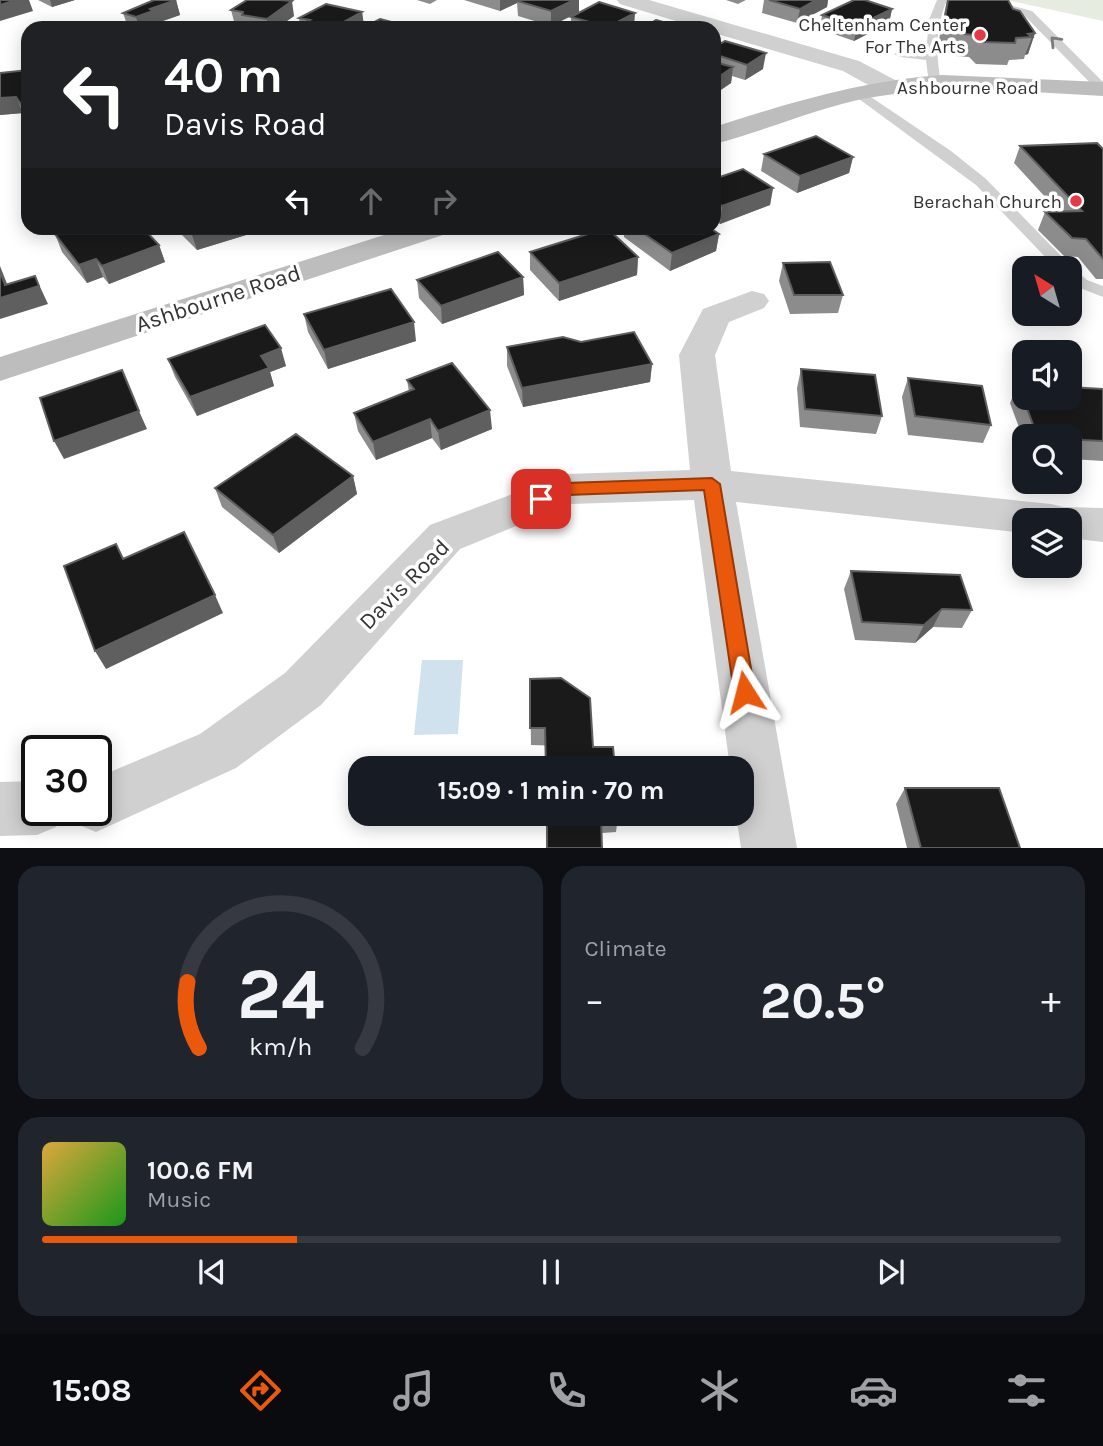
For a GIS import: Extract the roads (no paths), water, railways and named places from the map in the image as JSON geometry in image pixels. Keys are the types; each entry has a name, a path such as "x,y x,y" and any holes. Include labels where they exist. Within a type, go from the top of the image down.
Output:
{"street":[{"path":"627,0 698,21"},
{"path":"721,28 851,66 890,87"},
{"name":"Ashbourne Road","path":"721,134 798,109 890,87 978,83 1103,89"},
{"name":"Ashbourne Road","path":"0,369 413,235"},
{"path":"752,301 715,316 697,355 712,484 769,848"},
{"name":"Davis Road","path":"112,798 218,751 303,689 445,537 566,489 712,484 1012,516"},
{"path":"1082,523 1103,525"},
{"path":"0,809 21,808"}],"lane":[{"path":"934,84 931,57 933,17 942,0"},
{"path":"979,0 1028,13 1103,89"},
{"path":"900,54 931,57"},
{"path":"859,93 981,182 1053,256"},
{"path":"1082,283 1103,292"}],"water":[{"path":"422,660 463,660 458,734 414,735"}],"place":[{"name":"Cheltenham Center For The Arts","path":"980,35"},
{"name":"Berachah Church","path":"1076,201"}]}
